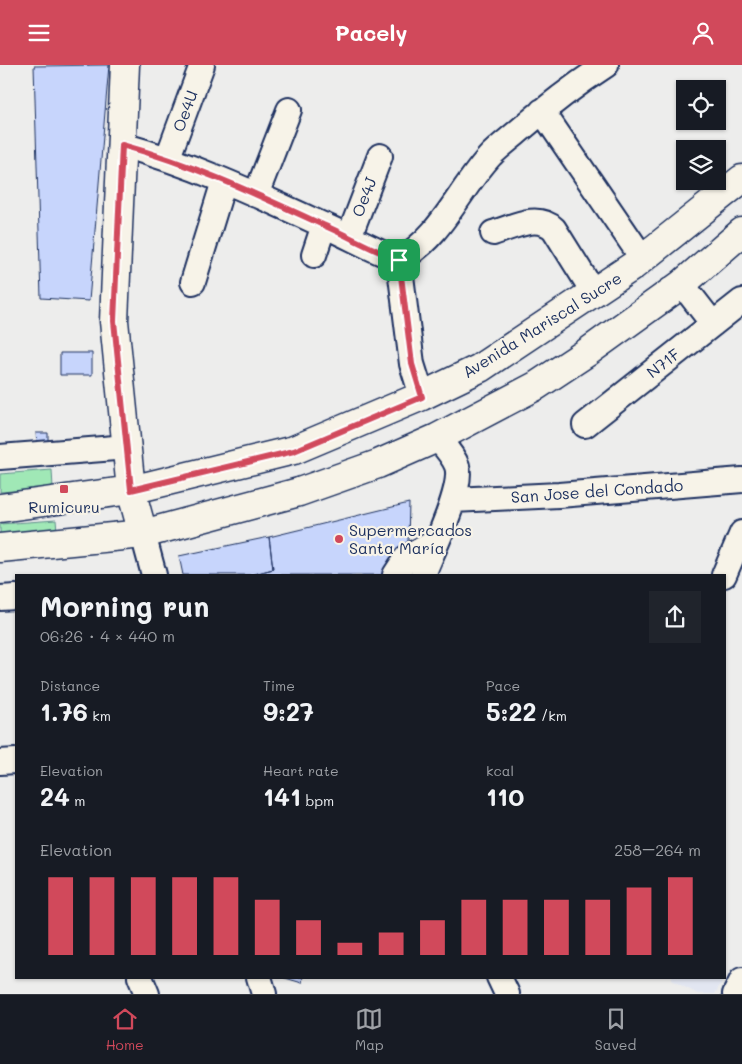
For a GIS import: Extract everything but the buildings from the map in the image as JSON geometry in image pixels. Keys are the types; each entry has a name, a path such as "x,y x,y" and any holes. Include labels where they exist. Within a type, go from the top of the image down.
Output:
{"main road":[{"path":"124,65 114,321 131,490 143,534"},
{"name":"Avenida Mariscal Sucre","path":"0,508 131,490 294,451 422,397 480,368 594,293 643,259 742,179"},
{"path":"0,548 143,534 299,492 378,465 437,438 536,386 589,351 682,284 742,232"}],"street":[{"name":"Oe4U","path":"168,157 202,65"},
{"path":"122,145 168,157 324,225 374,251 399,260 415,251 427,238 450,211 491,155 569,89 606,65"},
{"path":"256,195 289,110"},
{"path":"542,111 643,259"},
{"name":"Oe4J","path":"349,237 380,156"},
{"path":"193,283 224,181"},
{"path":"494,233 538,220 546,221 554,229 594,293"},
{"path":"314,255 324,225"},
{"path":"399,260 412,364 422,397"},
{"path":"682,284 713,324"},
{"name":"N71F","path":"585,425 742,301"},
{"path":"422,574 453,500 458,476 457,465 448,450 437,438"},
{"path":"0,457 128,447"},
{"name":"San Jose del Condado","path":"453,500 559,495 742,480"},
{"path":"724,574 742,533"},
{"path":"143,534 154,574"},
{"path":"396,574 406,558 437,541"},
{"path":"0,598 15,597"},
{"path":"0,762 15,761"},
{"path":"141,979 147,994"},
{"path":"260,979 264,994"},
{"path":"500,979 507,994"},
{"path":"735,994 742,980"}],"shaded area":[{"path":"723,979 715,994 698,994 671,980"}],"green space":[{"path":"52,470 53,488 0,492 0,474"},
{"path":"56,520 57,531 0,536 0,524"}],"place":[{"name":"Rumicuru","path":"64,489"},
{"name":"Supermercados Santa María","path":"339,539"}],"route":[{"path":"122,145 168,157 324,225 374,251 399,260 412,364 422,397 294,451 131,490 114,321 122,145"}]}
